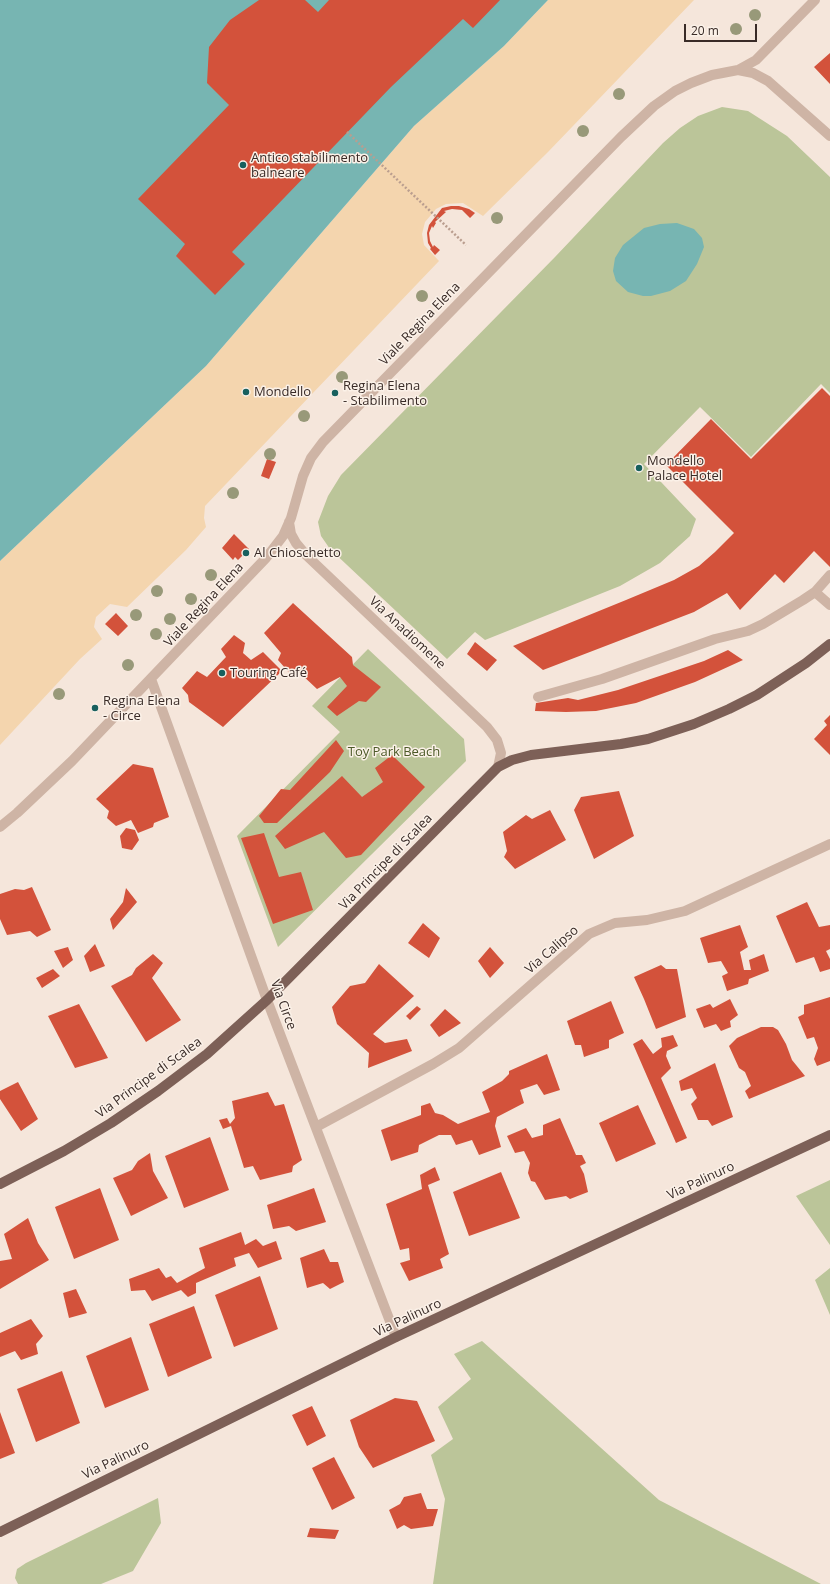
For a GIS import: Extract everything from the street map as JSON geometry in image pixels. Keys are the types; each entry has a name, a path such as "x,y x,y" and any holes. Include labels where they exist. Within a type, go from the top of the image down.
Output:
{"main road":[{"name":"Via Principe di Scalea","path":"0,1184 64,1151 111,1123 158,1091 207,1054 267,1000 498,766 512,760 531,755 614,745 648,739 694,724 757,695 806,663 830,644"},
{"name":"Via Palinuro","path":"0,1532 396,1337 830,1135"}],"street":[{"name":"Viale Regina Elena","path":"0,827 72,761 266,558 283,536 289,522 303,476 311,458 323,442 616,142 650,109 675,91 705,78 738,70 756,60 815,0"},
{"path":"738,70 753,73 768,81 830,136"},
{"name":"Via Anadiomene","path":"289,522 291,534 306,555 487,727 497,740 501,753 498,766"},
{"path":"538,697 602,679 715,639 748,631 778,616 815,592 830,574"},
{"path":"815,592 830,605"},
{"name":"Via Circe","path":"151,679 267,1000 396,1337"},
{"name":"Via Calipso","path":"316,1128 433,1064 459,1048 589,934 615,923 647,920 686,911 830,844"}],"path":[{"path":"347,132 466,245"}],"green space":[{"path":"722,107 748,111 787,136 830,177 830,393 821,384 751,457 700,407 644,464 696,519 690,536 660,563 620,586 485,640 475,632 447,659 330,549 321,536 318,522 328,496 341,475 555,257 663,143 680,128 698,116"},
{"name":"Toy Park Beach","path":"368,649 464,739 466,761 278,947 237,836 340,732 312,706"},
{"path":"830,1180 830,1245 796,1196"},
{"path":"830,1268 830,1315 815,1280"},
{"path":"482,1341 659,1500 821,1584 433,1584 445,1499 431,1455 453,1439 438,1407 471,1379 454,1354"},
{"path":"158,1498 161,1523 133,1571 101,1584 18,1584 15,1578 17,1569 26,1563"}],"sand":[{"name":"Mondello","path":"548,0 694,0 548,152 483,216 463,203 446,204 436,209 425,222 422,234 424,245 439,261 205,506 204,518 206,527 186,550 127,607 110,604 96,617 94,627 102,639 80,659 0,745 0,561 206,366 414,126 504,46"}],"water":[{"path":"0,0 548,0 504,46 414,126 206,366 0,561"},
{"path":"677,223 694,229 702,238 704,247 697,264 686,281 670,291 651,296 643,296 628,292 616,281 613,271 615,258 623,245 644,228 660,224"}],"building":[{"name":"Antico stabilimento balneare","path":"259,0 305,0 318,12 329,0 500,0 473,28 463,19 391,87 232,252 245,264 215,295 176,256 185,244 138,199 229,105 207,83 209,47 230,20"},
{"path":"830,53 830,84 814,67"},
{"path":"459,206 469,209 475,213 470,218 462,210 452,209 444,211 446,212 435,222 436,223 433,228 432,226 429,233 430,241 433,247 434,245 440,250 435,255 430,249 431,248 428,243 427,233 429,225 442,208"},
{"path":"822,388 830,396 830,567 814,551 784,583 775,574 740,610 727,593 694,612 543,670 513,646 674,580 699,566 734,533 666,465 711,419 751,459"},
{"path":"267,459 276,462 269,479 261,476"},
{"path":"234,534 249,549 238,560 235,557 233,560 222,548"},
{"path":"293,603 352,657 353,665 381,687 366,702 359,701 337,716 327,707 347,686 340,677 317,689 301,674 292,676 278,660 281,653 264,633"},
{"path":"116,613 128,626 118,636 105,624"},
{"path":"234,635 245,643 243,653 251,660 263,652 282,671 223,727 189,702 188,695 182,688 197,671 207,677 226,657 221,649"},
{"path":"475,642 497,660 487,671 467,654"},
{"path":"728,650 743,660 695,682 636,703 596,711 535,711 536,703 568,698 578,700 618,690 704,661"},
{"path":"830,715 830,755 814,739 827,725 824,721"},
{"path":"336,740 344,751 330,772 277,823 264,823 259,816 281,789 290,790"},
{"path":"392,755 425,787 361,855 346,858 324,832 285,849 275,836 342,776 362,797 383,782 375,768"},
{"path":"133,764 153,768 169,817 154,823 153,827 138,833 131,820 116,826 107,818 109,811 96,799"},
{"path":"619,791 634,836 594,859 574,810 581,797"},
{"path":"550,810 566,840 515,869 504,857 507,851 503,832 526,815 532,819"},
{"path":"126,828 135,830 139,840 132,850 122,848 120,836"},
{"path":"264,833 279,877 301,872 313,910 273,924 241,838"},
{"path":"32,887 51,930 37,937 30,931 7,935 0,919 0,894 15,889 24,890"},
{"path":"126,888 137,902 113,930 110,919 123,902"},
{"path":"807,902 819,927 830,925 830,949 826,951 830,959 830,969 820,972 814,957 796,963 776,916"},
{"path":"423,923 440,938 429,958 408,943"},
{"path":"740,925 748,947 740,952 744,970 751,970 749,960 764,954 769,971 749,979 748,984 727,991 722,976 728,973 721,961 708,963 700,938"},
{"path":"95,944 105,966 90,972 84,956"},
{"path":"68,947 73,960 63,968 54,951"},
{"path":"490,947 504,963 490,978 478,961"},
{"path":"153,954 163,963 152,978 181,1020 146,1042 111,986 132,975 136,968"},
{"path":"379,964 414,996 373,1034 385,1043 407,1039 412,1051 368,1068 369,1053 337,1024 332,1007 350,986 365,983"},
{"path":"661,965 666,969 677,969 686,1017 656,1029 634,977"},
{"path":"53,969 60,976 42,988 36,978"},
{"path":"830,997 830,1061 817,1066 814,1059 818,1048 814,1037 807,1039 798,1017 804,1014 804,1005"},
{"path":"730,999 738,1015 730,1021 731,1027 721,1031 716,1024 704,1028 696,1009 710,1004 713,1008"},
{"path":"611,1001 624,1033 609,1040 609,1048 584,1057 581,1045 575,1045 567,1021"},
{"path":"79,1004 108,1058 75,1068 48,1016"},
{"path":"417,1006 421,1009 410,1020 406,1016"},
{"path":"445,1009 461,1023 439,1037 430,1025"},
{"path":"761,1027 773,1027 778,1030 786,1044 792,1060 805,1076 749,1099 745,1091 751,1086 745,1072 739,1068 729,1046 737,1038"},
{"path":"673,1035 678,1046 667,1051 666,1056 671,1068 661,1078 687,1138 676,1143 633,1044 642,1039 653,1054 662,1047 661,1038"},
{"path":"547,1054 560,1090 544,1095 537,1084 520,1090 524,1103 497,1117 495,1126 501,1147 479,1155 472,1140 456,1145 451,1135 439,1135 419,1145 418,1152 391,1161 381,1130 421,1115 421,1106 430,1103 435,1113 443,1115 458,1124 490,1112 482,1092 502,1081 509,1074 509,1071"},
{"path":"715,1063 733,1117 712,1126 708,1120 698,1120 691,1104 697,1098 692,1088 681,1091 679,1081"},
{"path":"18,1082 38,1119 21,1131 0,1099 0,1091"},
{"path":"268,1092 275,1106 284,1104 302,1160 293,1166 292,1172 260,1180 253,1166 244,1168 231,1126 223,1129 219,1120 227,1118 230,1124 235,1118 232,1101"},
{"path":"638,1105 656,1144 616,1162 599,1123"},
{"path":"560,1118 576,1155 582,1155 586,1163 580,1166 584,1174 588,1192 570,1199 566,1196 545,1200 535,1182 531,1181 528,1173 530,1163 524,1151 515,1153 507,1136 526,1128 532,1138 543,1135 543,1125"},
{"path":"210,1137 229,1190 184,1208 165,1156"},
{"path":"150,1153 153,1171 168,1198 131,1216 113,1178 132,1170 138,1161"},
{"path":"435,1167 440,1180 428,1185 449,1254 440,1259 443,1268 409,1281 400,1263 410,1260 409,1248 400,1250 386,1204 422,1189 420,1175"},
{"path":"501,1172 520,1218 469,1236 453,1192"},
{"path":"100,1188 119,1240 74,1259 55,1207"},
{"path":"314,1188 326,1222 296,1231 289,1226 273,1229 267,1205"},
{"path":"28,1218 38,1243 49,1260 0,1289 0,1261 12,1259 4,1234"},
{"path":"241,1232 245,1245 256,1239 263,1246 276,1241 282,1259 258,1268 249,1253 234,1258 236,1266 196,1283 196,1293 188,1297 181,1290 152,1301 145,1290 131,1291 129,1279 159,1268 166,1278 171,1276 177,1283 205,1268 199,1248"},
{"path":"324,1249 330,1262 338,1262 344,1282 330,1289 323,1283 307,1288 300,1258"},
{"path":"260,1276 278,1329 234,1347 215,1295"},
{"path":"76,1289 87,1313 69,1318 63,1293"},
{"path":"194,1306 212,1358 168,1377 149,1324"},
{"path":"31,1319 43,1336 36,1344 38,1354 21,1360 15,1351 0,1357 0,1333"},
{"path":"131,1337 149,1390 105,1408 86,1356"},
{"path":"62,1371 80,1423 36,1442 17,1389"},
{"path":"395,1398 417,1401 435,1441 373,1468 359,1447 350,1420"},
{"path":"312,1406 326,1436 307,1446 292,1415"},
{"path":"0,1412 15,1453 0,1459"},
{"path":"334,1457 355,1498 332,1510 312,1468"},
{"path":"421,1493 427,1509 438,1509 433,1526 411,1529 404,1525 397,1529 389,1510 400,1504 404,1497"},
{"path":"310,1528 339,1530 335,1539 307,1537"}],"place":[{"name":"Antico stabilimento balneare","path":"243,165"},
{"name":"Mondello","path":"246,392"},
{"name":"Regina Elena - Stabilimento","path":"335,393"},
{"name":"Mondello Palace Hotel","path":"639,468"},
{"name":"Al Chioschetto","path":"246,553"},
{"name":"Touring Café","path":"222,673"},
{"name":"Regina Elena - Circe","path":"95,708"}]}
